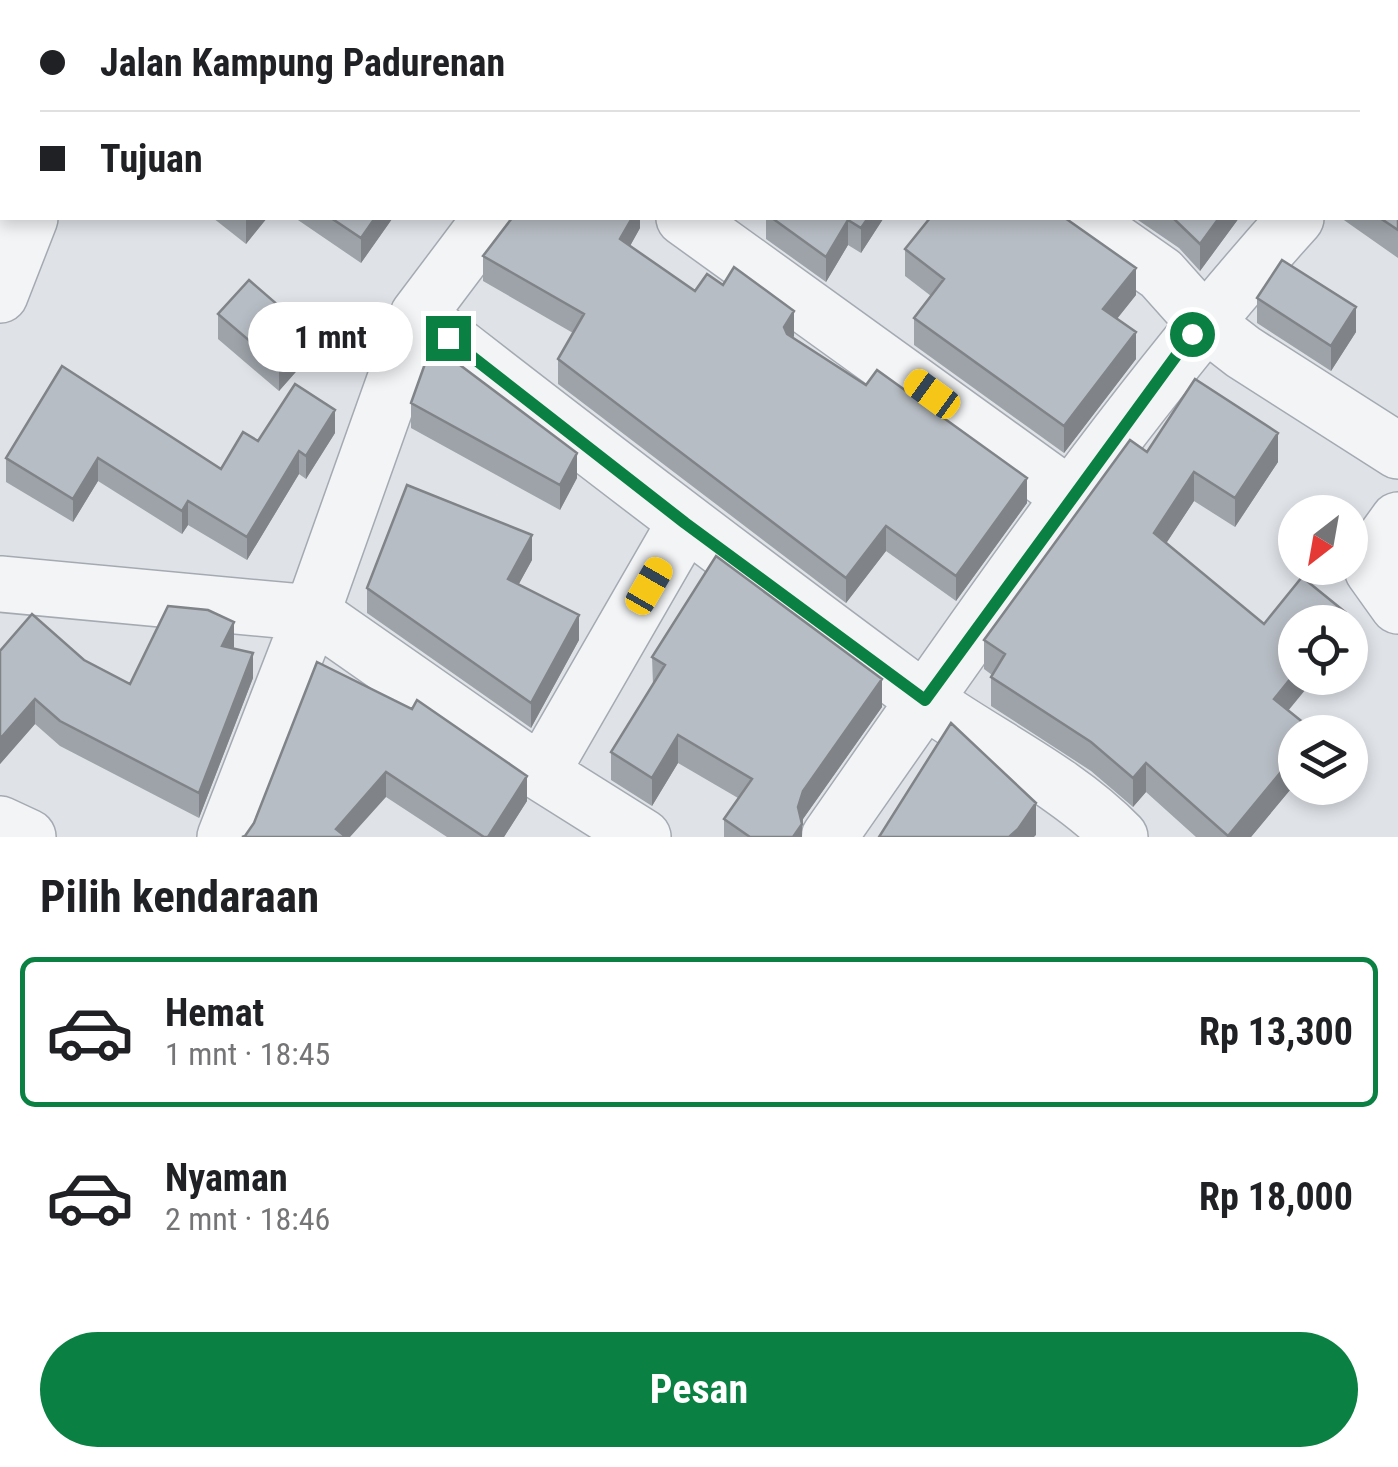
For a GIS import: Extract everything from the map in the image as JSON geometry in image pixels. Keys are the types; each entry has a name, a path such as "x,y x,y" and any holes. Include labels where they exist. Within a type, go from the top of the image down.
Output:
{"street":[{"path":"0,296 29,220"},
{"path":"225,837 312,613 418,314 489,220"},
{"path":"687,220 1071,496"},
{"path":"1083,220 1160,274 1203,321 1398,451"},
{"path":"829,837 1071,496 1203,321 1294,220"},
{"path":"418,314 685,523 1095,829"},
{"path":"1398,520 1380,545 1373,571 1398,606"},
{"path":"541,773 685,523"},
{"path":"0,584 312,613 541,773 643,837"},
{"path":"0,824 28,837"}],"building":[{"path":"334,220 374,220 361,238"},
{"path":"510,220 631,220 620,239 695,291 707,274 723,285 734,267 794,311 784,327 787,334 866,385 877,370 1027,478 956,576 886,526 846,578 558,359 584,314 483,256"},
{"path":"775,220 848,220 826,257"},
{"path":"848,220 867,220 861,228"},
{"path":"928,220 1068,220 1136,268 1103,309 1136,332 1064,426 914,318 944,279 905,249"},
{"path":"1175,220 1218,220 1200,244"},
{"path":"1383,220 1398,220 1398,230"},
{"path":"1282,260 1356,307 1331,346 1257,298"},
{"path":"249,280 309,332 279,366 218,314"},
{"path":"432,344 577,453 560,485 411,403"},
{"path":"62,366 221,469 243,432 258,441 295,384 335,410 306,456 299,451 247,537 188,501 182,511 98,458 73,499 6,458"},
{"path":"1195,379 1278,433 1235,498 1194,472 1154,533 1264,624 1278,607 1278,694 1274,699 1294,715 1278,715 1278,776 1228,836 1146,763 1133,778 1091,742 991,677 1005,654 984,640 1130,440 1147,452"},
{"path":"407,485 532,535 508,579 579,615 531,703 367,588"},
{"path":"716,556 882,679 803,791 798,807 802,824 793,837 750,837 724,819 752,779 678,735 652,778 611,752 665,665 652,657"},
{"path":"1296,585 1312,585 1336,605 1279,605"},
{"path":"168,606 208,610 234,622 222,646 253,653 199,793 60,721 35,699 0,739 0,651 32,614 84,660 130,684"},
{"path":"317,662 412,709 417,700 527,776 488,837 386,772 336,829 346,837 242,837 254,823"},
{"path":"951,723 1036,803 1009,837 879,837"}],"route":[{"path":"448,338 685,523 925,700 1192,334"}]}
